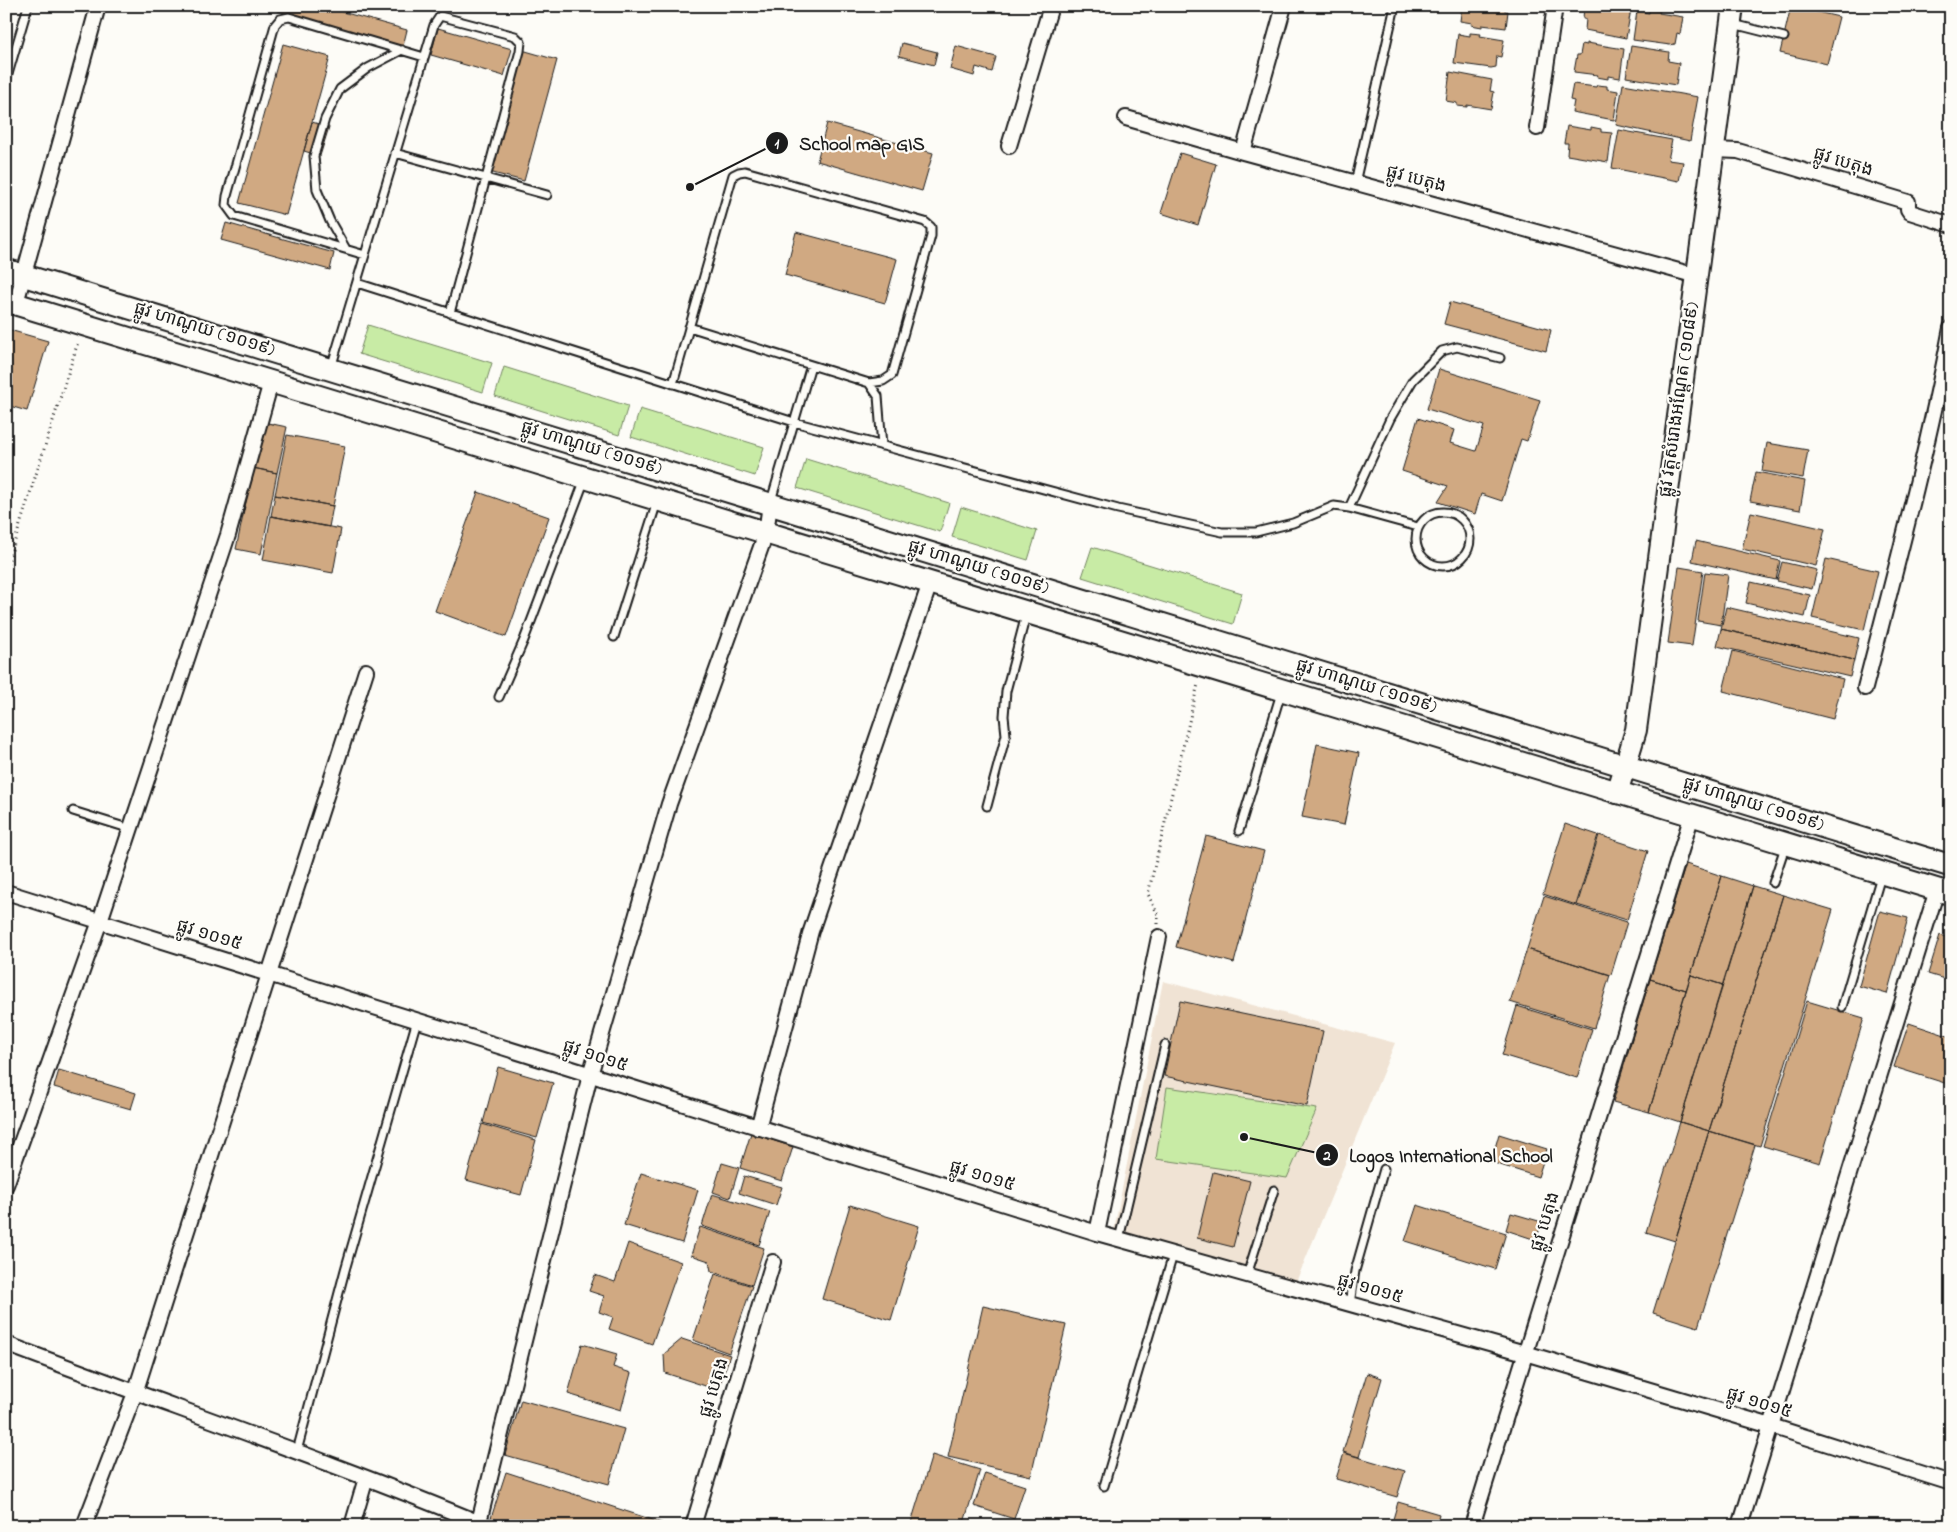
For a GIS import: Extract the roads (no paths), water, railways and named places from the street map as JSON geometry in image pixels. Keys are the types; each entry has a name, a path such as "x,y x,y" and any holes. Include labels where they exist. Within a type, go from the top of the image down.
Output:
{"main road":[{"name":"ផ្លូវ វត្តសំរោងអណ្ដែត (១០៨៩)","path":"1617,792 1636,730 1731,15"},
{"name":"ផ្លូវ ហាណូយ (១០១៩)","path":"15,272 1951,866"},
{"name":"ផ្លូវ ហាណូយ (១០១៩)","path":"11,302 1944,892"}],"street":[{"path":"11,302 15,272 98,6"},
{"path":"1009,146 1051,6"},
{"path":"1243,152 1284,6"},
{"path":"1537,128 1555,6"},
{"name":"ផ្លូវ បេតុង","path":"1126,118 1355,183 1697,276"},
{"name":"ផ្លូវ បេតុង","path":"1714,150 1738,151 1908,202 1910,212 1951,225"},
{"path":"1865,688 1937,402 1951,328"},
{"path":"6,1185 131,829 228,534 271,382"},
{"path":"6,1344 134,1393 298,1450 481,1525 590,1075 669,804 766,534 770,504"},
{"path":"758,1128 811,931 930,583"},
{"path":"84,1526 134,1393 366,671"},
{"name":"ផ្លូវ បេតុង","path":"1472,1526 1692,815"},
{"name":"ផ្លូវ ១០១៥","path":"6,892 1097,1233 1524,1353 1771,1426 1951,1483"},
{"path":"1740,1526 1944,892"},
{"path":"1097,1233 1159,937"},
{"name":"ផ្លូវ បេតុង","path":"693,1526 774,1262"},
{"path":"352,1526 366,1478"}],"lane":[{"path":"6,82 28,6"},
{"path":"1355,183 1395,6"},
{"path":"1731,15 1784,37"},
{"path":"331,369 424,57 434,25 440,16 515,36 521,42 450,313"},
{"path":"365,255 234,216 226,204 275,26 280,19 288,18 424,57"},
{"path":"346,249 330,221 317,190 314,156 325,119 340,89 368,68 402,50"},
{"path":"395,153 547,195"},
{"path":"673,384 689,327 733,175 745,171 926,222 931,227 931,236 892,375 883,381 869,383 689,327"},
{"path":"357,283 794,422 1118,509 1222,532 1256,532 1293,524 1334,506 1349,508 1418,527"},
{"path":"1349,508 1390,420 1413,380 1442,351 1457,347 1500,358"},
{"path":"770,504 811,365"},
{"path":"869,383 878,396 882,446"},
{"path":"499,697 524,640 586,478"},
{"path":"614,637 658,500"},
{"path":"1438,512 1455,515 1467,527 1469,535 1466,552 1452,564 1443,566 1426,560 1420,554 1416,545 1418,527 1430,515 1438,512"},
{"path":"987,806 1006,735 1004,716 1006,691 1027,612"},
{"path":"1239,831 1282,690"},
{"path":"73,811 131,829"},
{"path":"1774,883 1786,844"},
{"path":"1842,1007 1882,873"},
{"path":"298,1450 345,1270 417,1020"},
{"path":"1119,1239 1165,1045"},
{"path":"1350,1304 1355,1271 1384,1169"},
{"path":"1247,1275 1274,1190"},
{"path":"1104,1486 1174,1255"}],"place":[{"name":"School map GIS","path":"690,187"},
{"name":"Logos International School","path":"1244,1137"}]}
